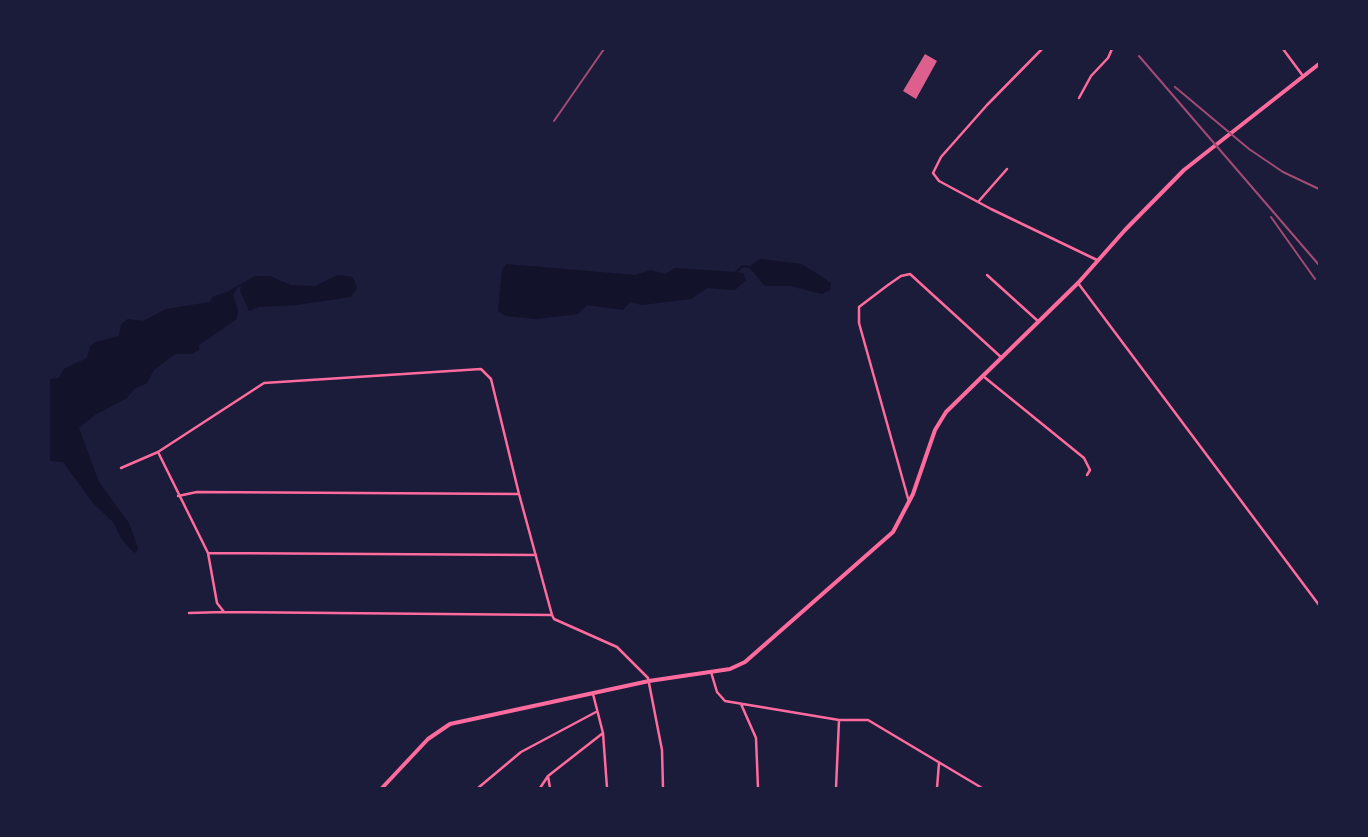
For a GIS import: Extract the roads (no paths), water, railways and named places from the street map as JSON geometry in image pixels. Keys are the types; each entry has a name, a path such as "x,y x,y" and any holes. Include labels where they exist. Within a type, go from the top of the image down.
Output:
{"street":[{"path":"1042,49 987,105 941,158 933,173 939,181 978,202 1098,260"},
{"path":"1079,98 1091,76 1108,58 1112,49"},
{"path":"1283,49 1303,76"},
{"path":"382,788 428,739 450,724 649,681 730,669 745,662 893,532 909,503 936,430 946,412 1078,283 1184,170 1319,64"},
{"path":"978,202 1007,169"},
{"path":"909,503 859,323 859,306 888,284 901,276 910,274 1002,358"},
{"path":"987,275 1039,322"},
{"path":"1078,283 1319,605"},
{"path":"121,468 158,452 264,383 480,369 491,379 519,494 554,619 617,648 635,663 649,681 662,750 663,788"},
{"path":"983,376 1084,458 1090,470 1086,475"},
{"path":"158,452 178,496 208,553 217,603 224,612"},
{"path":"178,496 197,492 519,494"},
{"path":"208,553 536,555"},
{"path":"189,613 552,614"},
{"path":"712,672 719,697 725,701 839,720 868,720 982,788"},
{"path":"593,694 596,712 603,733 608,788"},
{"path":"741,704 756,738 758,788"},
{"path":"478,788 521,752 596,712"},
{"path":"836,788 839,720"},
{"path":"540,788 548,776 603,733"},
{"path":"937,788 939,763"},
{"path":"548,776 550,788"}],"waterway":[{"path":"736,272 743,266 749,267"}],"railway":[{"path":"554,121 604,49"},
{"path":"1139,56 1319,265"},
{"path":"1175,87 1249,149 1283,172 1319,189"},
{"path":"1271,217 1315,279"}]}
